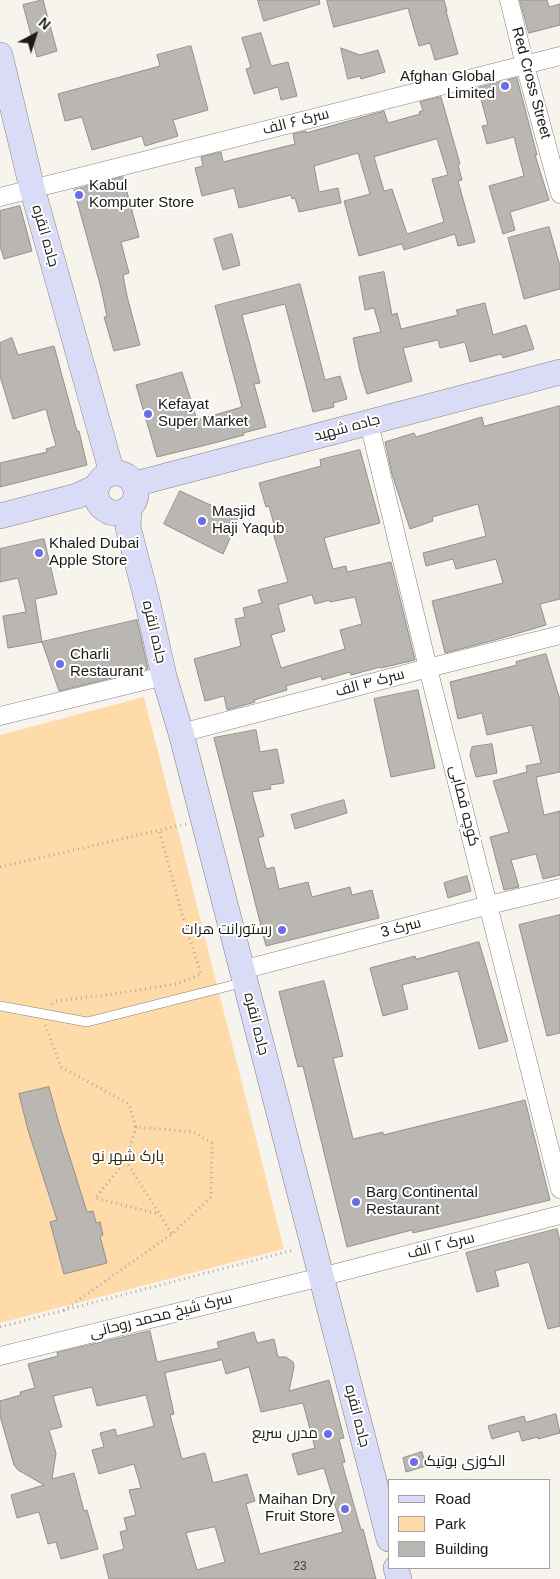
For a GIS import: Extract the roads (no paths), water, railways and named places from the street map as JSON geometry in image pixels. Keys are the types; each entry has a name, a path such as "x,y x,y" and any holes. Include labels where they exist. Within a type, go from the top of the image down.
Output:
{"main road":[{"name":"جاده انقره","path":"0,55 32,188 95,485"},
{"name":"جاده شهید","path":"134,484 560,372"},
{"path":"0,516 95,485 118,472 130,478 134,484 136,498 129,509 117,514 104,510 96,500 95,485"},
{"name":"جاده انقره","path":"129,509 128,527 164,676 181,733 388,1535"}],"street":[{"name":"Red Cross Street","path":"510,0 525,65 560,194"},
{"name":"سرک ۶ الف","path":"0,197 560,56"},
{"name":"کوچه قصابی","path":"369,423 428,668 560,1189"},
{"name":"سرک ۴ الف","path":"181,733 428,668 560,636"},
{"path":"0,716 164,676"},
{"name":"سرک 3","path":"244,976 489,905 560,888"},
{"name":"سرک ۲ الف","path":"321,1277 560,1215"},
{"name":"سرک شیخ محمد روحانی","path":"0,1356 321,1277"}],"lane":[{"path":"0,1006 87,1022 244,976"}],"place":[{"name":"Afghan Global Limited","path":"505,86"},
{"name":"Kabul Komputer Store","path":"79,195"},
{"name":"Kefayat Super Market","path":"148,414"},
{"name":"Masjid Haji Yaqub","path":"202,521"},
{"name":"Khaled Dubai Apple Store","path":"39,553"},
{"name":"Charli Restaurant","path":"60,664"},
{"name":"رستورانت هرات","path":"282,930"},
{"name":"Barg Continental Restaurant","path":"356,1202"},
{"name":"مدرن سریع","path":"328,1434"},
{"name":"الکوزی بوتیک","path":"414,1462"},
{"name":"Maihan Dry Fruit Store","path":"345,1509"}],"park label":[{"name":"پارک شهر نو","path":"128,1157"}]}
